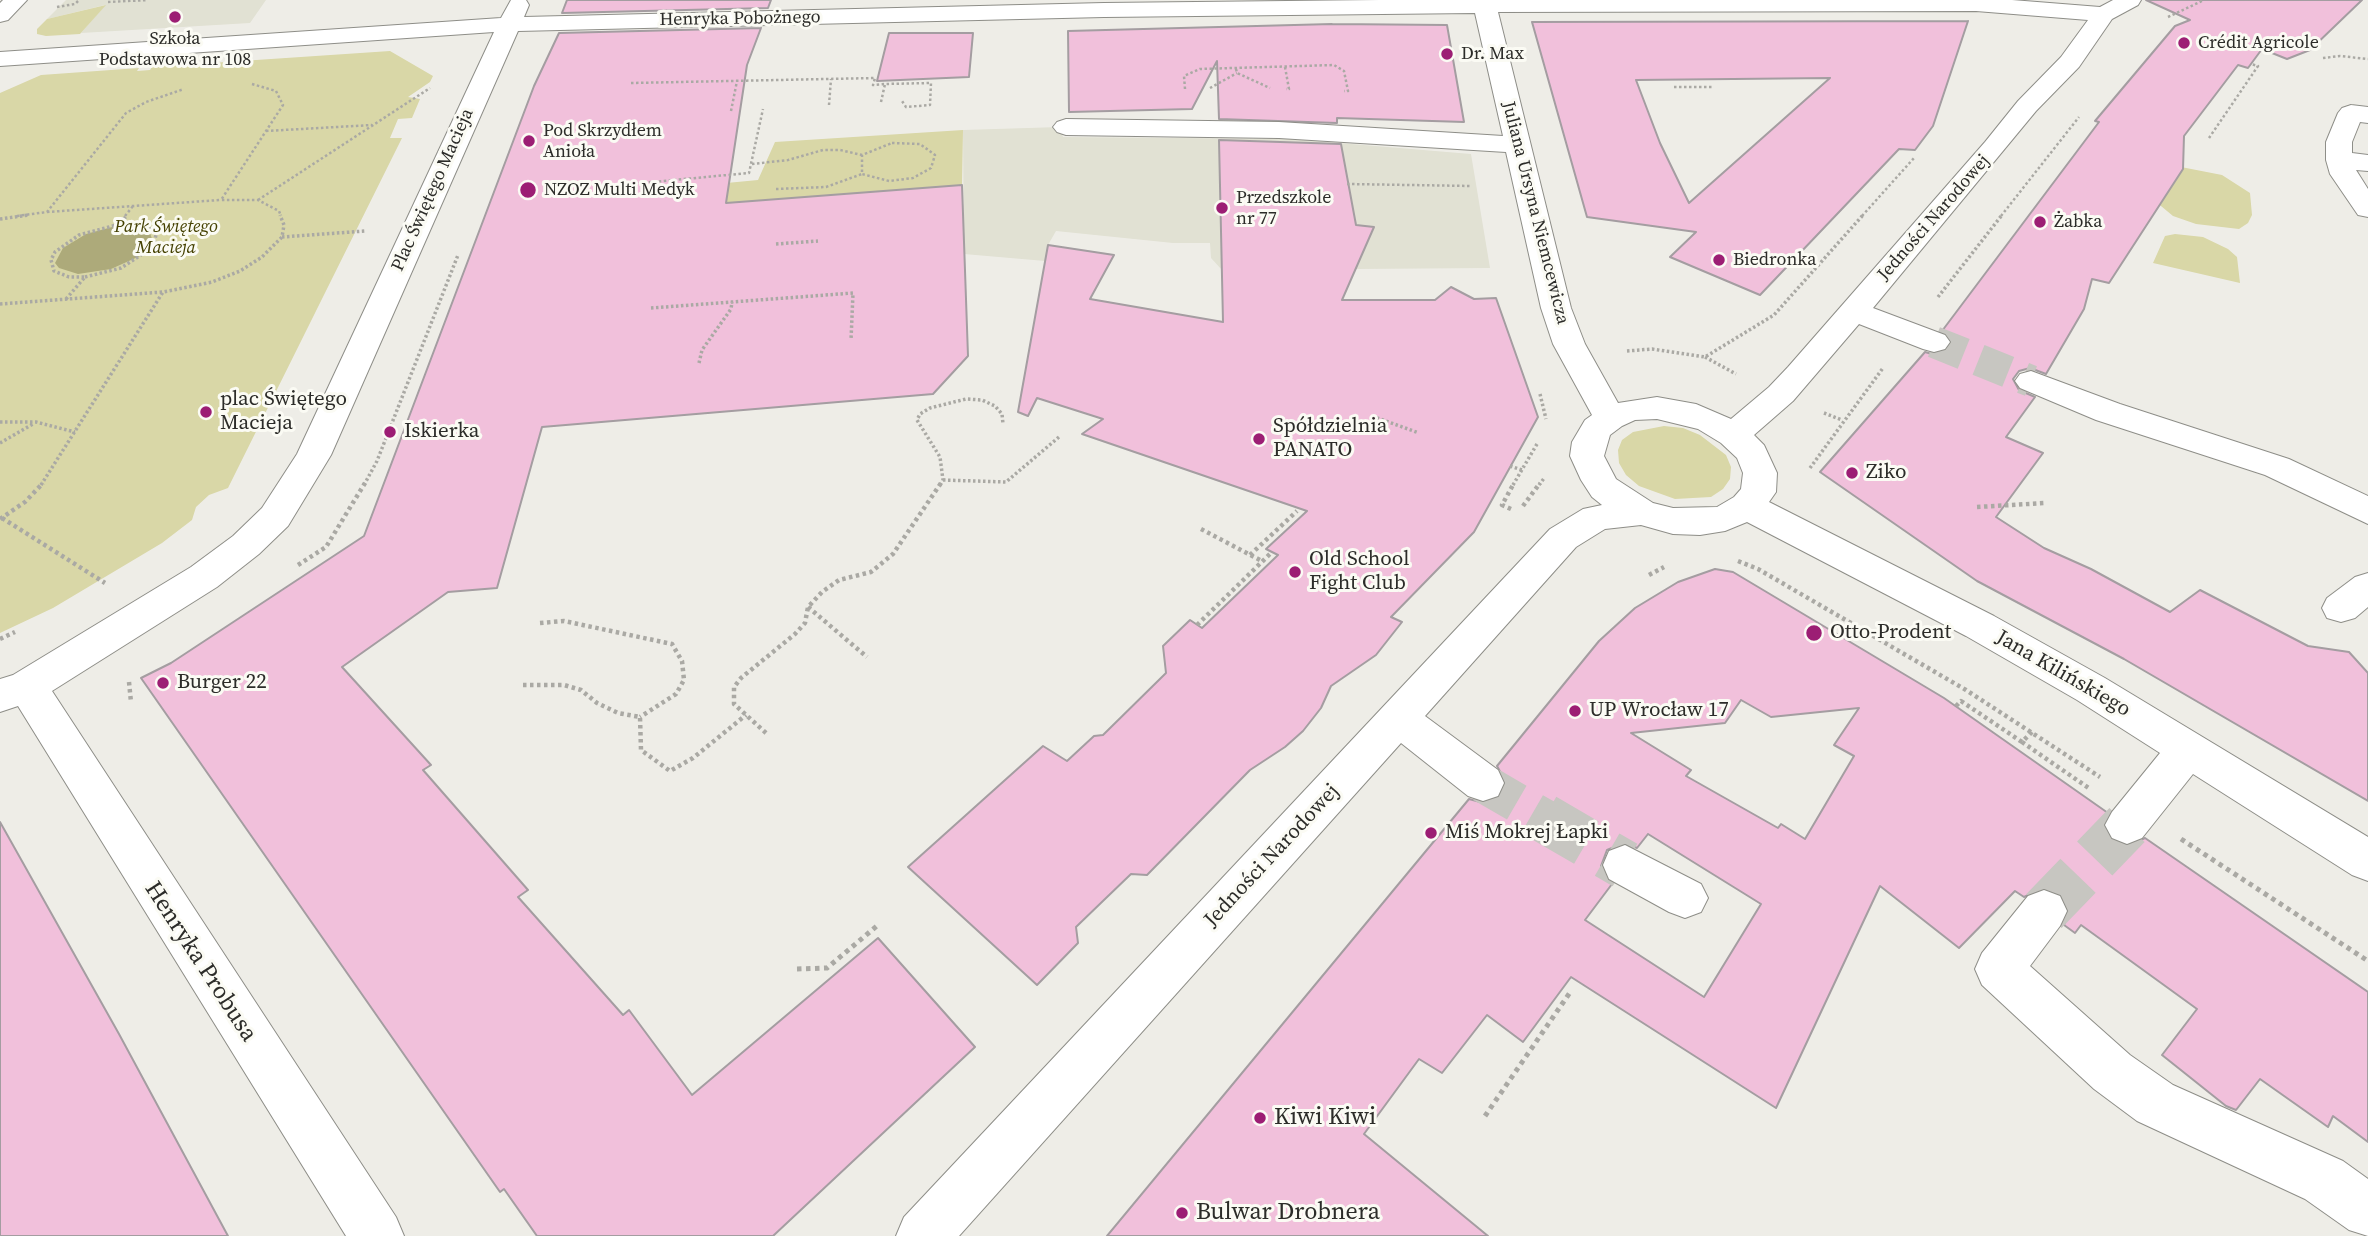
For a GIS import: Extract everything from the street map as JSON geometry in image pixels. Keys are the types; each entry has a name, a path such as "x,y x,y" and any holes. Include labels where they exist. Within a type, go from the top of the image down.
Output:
{"street":[{"path":"0,15 16,0"},
{"name":"Jedności Narodowej","path":"1733,435 1781,394 1994,148 2027,106 2070,62 2104,14 2130,0"},
{"name":"Henryka Pobożnego","path":"515,12 1485,3 1976,4 2104,14"},
{"name":"Juliana Ursyna Niemcewicza","path":"1485,3 1556,308 1569,344 1610,418"},
{"path":"0,59 515,12"},
{"name":"Plac Świętego Macieja","path":"13,691 204,577 246,545 275,517 314,455 515,12"},
{"path":"2368,115 2351,113 2339,142 2339,160 2344,174 2368,209"},
{"path":"1066,127 1279,130 1517,145"},
{"path":"2339,160 2368,163"},
{"path":"1853,311 1922,337"},
{"path":"2031,381 2108,412 2277,467 2368,511"},
{"path":"1657,408 1684,412 1710,421 1733,435 1752,453 1760,473 1758,492 1747,506 1725,518 1700,522 1673,521 1641,512 1622,502 1604,488 1593,472 1587,456 1588,442 1597,428 1610,418 1631,411 1657,408"},
{"name":"Jana Kilińskiego","path":"1747,506 1980,626 2091,689 2368,861"},
{"name":"Jedności Narodowej","path":"923,1236 1563,538 1595,518 1641,512"},
{"name":"Henryka Probusa","path":"13,691 377,1236"},
{"path":"1398,718 1483,783"},
{"path":"2122,811 2188,749"},
{"path":"1625,865 1685,898"},
{"path":"2044,911 1999,969 2112,1072 2155,1103 2324,1180 2368,1212"}],"path":[{"path":"47,8 75,4 79,0"},
{"path":"108,2 148,0"},
{"path":"2166,18 2204,0"},
{"path":"2323,58 2368,59"},
{"path":"2209,138 2258,66 2251,64"},
{"path":"1194,92 1185,92 1184,76 1200,69 1237,71 1334,65 1344,71 1348,91"},
{"path":"1278,89 1289,89 1285,67"},
{"path":"1237,71 1274,89 1262,90"},
{"path":"1215,91 1203,92 1237,71"},
{"path":"631,83 875,78 873,85 931,83 930,105 906,107 902,101"},
{"path":"829,105 831,79"},
{"path":"731,111 737,81"},
{"path":"220,200 283,105 276,91 247,83"},
{"path":"258,200 437,84"},
{"path":"881,102 885,84"},
{"path":"1674,87 1714,87"},
{"path":"47,212 126,113 146,102 185,89"},
{"path":"609,186 750,173 763,109"},
{"path":"1811,474 1810,466 1842,420 1922,337 2085,110"},
{"path":"266,131 373,125"},
{"path":"752,164 788,160 823,150 840,150 862,155 892,143 913,143 927,147 935,155 931,168 913,178 889,181 862,174 826,187 776,189"},
{"path":"862,155 862,174"},
{"path":"1705,357 1774,315 1914,158"},
{"path":"1347,184 1477,186"},
{"path":"0,219 47,212 220,200 258,200 279,211 284,225 282,237 262,257 240,271 212,282 163,292 0,303"},
{"path":"120,224 133,206"},
{"path":"120,224 151,229 156,235 153,247 121,268 85,277 54,271 51,260 55,252 79,235 120,224"},
{"path":"282,237 369,231"},
{"path":"776,244 818,241"},
{"path":"377,461 462,246"},
{"path":"66,299 85,277"},
{"path":"108,585 1,518 25,502 48,478 163,292"},
{"path":"651,308 853,293 850,340"},
{"path":"699,363 702,351 731,309 732,302"},
{"path":"1620,352 1652,349 1705,357 1737,374"},
{"path":"1511,509 1502,505 1537,444 1546,419 1539,391"},
{"path":"766,733 734,704 734,687 741,678 795,634 805,623 808,607 822,592 839,580 871,572 893,554 943,480 940,457 917,420 920,414 930,408 966,399 982,400 995,406 1002,414 1003,424"},
{"path":"1824,413 1842,420"},
{"path":"1372,416 1419,433"},
{"path":"0,422 36,422 75,432"},
{"path":"0,443 36,422"},
{"path":"943,480 1006,482 1059,437"},
{"path":"1518,513 1556,464 1587,456"},
{"path":"1510,466 1522,471"},
{"path":"1977,507 2045,503"},
{"path":"1250,555 1297,511"},
{"path":"1201,529 1262,561"},
{"path":"1197,625 1272,552"},
{"path":"1727,559 1758,569 2032,732 2118,789 2122,811"},
{"path":"1649,575 1668,565"},
{"path":"808,607 867,657"},
{"path":"523,685 564,685 581,690 597,703 618,713 640,717 676,694 684,680 682,661 672,644 564,621 540,623"},
{"path":"1956,706 1961,701 2122,811 2368,961"},
{"path":"640,717 638,731 641,750 670,771 693,758 746,715"},
{"path":"2022,742 2032,732"},
{"path":"797,969 827,968 878,925"},
{"path":"1485,1116 1571,991"}],"shaded area":[{"name":"Szkoła Podstawowa nr 108","path":"66,0 266,0 250,23 81,33 105,5 47,19"},
{"name":"Przedszkole nr 77","path":"1060,127 1063,137 1291,139 1471,154 1490,268 1222,270 1211,258 1210,243 1173,243 1056,231 1048,245 1045,261 964,254 963,130"},
{"path":"116,226 142,228 150,233 152,239 149,247 140,256 111,269 78,274 59,268 55,263 63,248 86,234"}],"green space":[{"path":"106,5 80,34 37,34 37,29 47,19"},
{"name":"Park Świętego Macieja","path":"390,51 433,76 430,82 408,97 420,99 412,118 398,119 390,138 402,138 228,488 209,495 196,507 192,520 162,543 53,608 0,633 0,93 41,75 139,68 137,71 150,70 152,67"},
{"path":"963,130 962,185 712,204 716,184 758,180 775,142"},
{"path":"2181,167 2222,175 2250,193 2252,215 2248,223 2239,229 2196,224 2173,216 2155,201"},
{"path":"2175,234 2203,237 2228,249 2237,257 2240,283 2153,263 2165,236"},
{"path":"1664,426 1683,428 1700,435 1726,455 1731,467 1730,479 1723,489 1711,497 1675,499 1639,486 1626,475 1619,463 1618,450 1622,440 1633,432"}],"building":[{"path":"567,0 771,0 768,8 562,13"},
{"path":"2146,0 2362,0 2310,50 2287,59 2262,49 2248,68 2238,65 2184,136 2183,169 2109,283 2092,279 2084,309 2046,374 2030,368 2019,371 2013,379 2019,390 2035,397 2006,437 2043,453 1996,517 2044,548 2091,569 2170,612 2200,590 2308,646 2349,652 2368,673 2368,801 2124,659 1977,581 1820,472 1925,352 1935,355 1947,351 1953,342 1947,333 1942,331 2099,122 2095,121 2175,26 2190,20"},
{"path":"1968,21 1933,126 1915,150 1899,149 1760,295 1670,257 1696,232 1587,217 1532,22","holes":["1830,78 1689,203 1660,143 1636,80"]},
{"path":"1332,24 1447,25 1464,122 1337,118 1337,123 1219,119 1217,61 1192,109 1069,112 1068,31"},
{"path":"761,28 747,65 726,203 962,185 968,356 933,394 542,427 497,588 448,592 342,667 431,765 423,770 528,890 518,897 623,1015 629,1010 692,1095 878,938 975,1047 773,1236 537,1236 504,1189 500,1192 141,678 171,663 364,536 534,86 559,33"},
{"path":"889,33 973,33 969,77 877,81"},
{"path":"1219,140 1341,144 1356,225 1374,227 1342,300 1435,300 1451,287 1474,299 1496,298 1538,417 1474,532 1391,617 1402,622 1376,655 1331,686 1321,708 1303,731 1285,747 1250,770 1147,875 1131,874 1076,927 1078,943 1037,985 908,867 1043,746 1067,761 1094,736 1103,735 1166,673 1163,646 1190,620 1202,628 1278,555 1266,549 1307,511 1082,434 1103,419 1037,398 1028,416 1018,412 1048,245 1114,255 1090,299 1223,322"},
{"path":"1715,569 1733,572 1944,698 2108,813 2103,826 2111,840 2128,846 2145,838 2368,992 2368,1142 2333,1116 2328,1127 2260,1079 2236,1110 2226,1106 2162,1055 2197,1009 2081,925 2075,933 2064,925 2069,910 2061,894 2043,888 2024,897 2015,891 1959,948 1880,886 1776,1108 1571,977 1523,1042 1487,1015 1442,1073 1419,1059 1364,1134 1488,1236 1107,1236 1469,799 1484,803 1500,797 1506,782 1497,766 1599,641 1635,608 1678,582","holes":["1741,700 1771,717 1859,708 1834,745 1854,756 1805,839 1781,824 1778,828 1686,776 1691,770 1631,733 1725,723","1648,834 1761,904 1704,997 1585,920 1612,884 1607,880 1601,866 1607,850 1624,843 1637,848"]},
{"path":"0,822 119,1034 228,1236 0,1236"}],"tunnel":[{"path":"1934,342 2031,381"},
{"path":"1483,783 1547,820"},
{"path":"1544,818 1625,865"},
{"path":"2044,911 2127,825"}],"place":[{"name":"Szkoła Podstawowa nr 108","path":"175,17"},
{"name":"Crédit Agricole","path":"2184,43"},
{"name":"Dr. Max","path":"1447,54"},
{"name":"Pod Skrzydłem Anioła","path":"529,141"},
{"name":"NZOZ Multi Medyk","path":"528,190"},
{"name":"Przedszkole nr 77","path":"1222,208"},
{"name":"Żabka","path":"2040,222"},
{"name":"Biedronka","path":"1719,260"},
{"name":"plac Świętego Macieja","path":"206,412"},
{"name":"Iskierka","path":"390,432"},
{"name":"Spółdzielnia PANATO","path":"1259,439"},
{"name":"Ziko","path":"1852,473"},
{"name":"Old School Fight Club","path":"1295,572"},
{"name":"Otto-Prodent","path":"1814,633"},
{"name":"Burger 22","path":"163,683"},
{"name":"UP Wrocław 17","path":"1575,711"},
{"name":"Miś Mokrej Łapki","path":"1431,833"},
{"name":"Kiwi Kiwi","path":"1260,1118"},
{"name":"Bulwar Drobnera","path":"1182,1213"}]}
